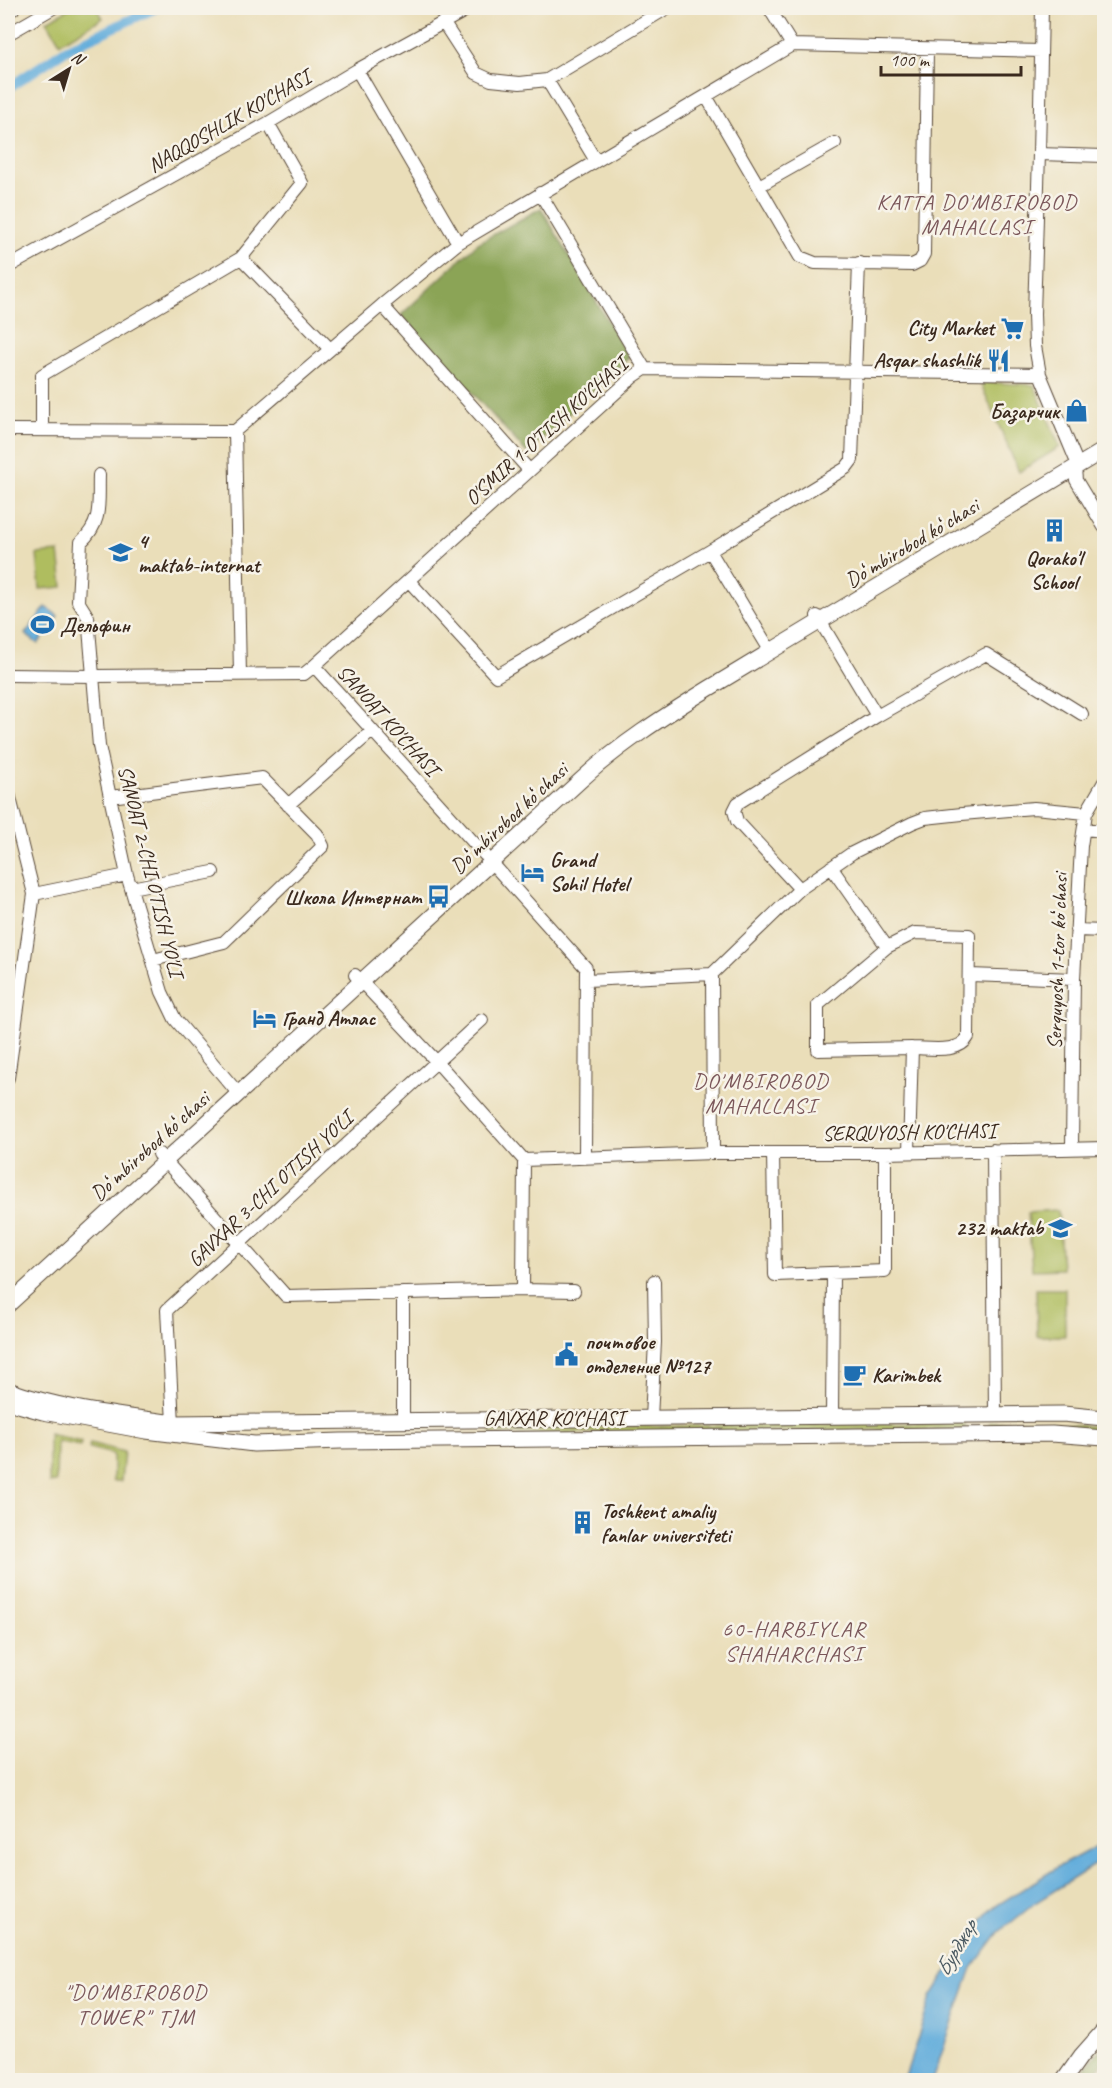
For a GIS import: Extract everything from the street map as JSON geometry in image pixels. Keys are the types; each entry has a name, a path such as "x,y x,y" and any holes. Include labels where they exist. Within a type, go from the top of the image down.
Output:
{"main road":[{"path":"8,10 12,8"},
{"name":"Doʻmbirobod koʻchasi","path":"1075,467 1104,441"},
{"name":"Doʻmbirobod koʻchasi","path":"8,1305 235,1090 488,859 620,747 659,719 769,649 1104,450"},
{"name":"Doʻmbirobod koʻchasi","path":"8,1293 162,1158"},
{"path":"8,1383 30,1398"},
{"name":"GAVXAR KO'CHASI","path":"8,1390 30,1398 172,1423 973,1414 1063,1414 1104,1418"},
{"name":"GAVXAR KO'CHASI","path":"8,1402 43,1412 130,1428 254,1444 483,1439 1052,1434 1104,1438"},
{"path":"973,1414 980,1424 973,1435"},
{"path":"482,1419 483,1439"},
{"path":"1064,2080 1104,2030"}],"street":[{"path":"8,34 53,8"},
{"name":"NAQQOSHLIK KO'CHASI","path":"8,267 470,8"},
{"path":"443,22 476,73 483,77 519,83 547,80 668,8"},
{"path":"769,8 792,45"},
{"path":"1042,8 1035,346 1040,374 1075,467 1104,527"},
{"path":"8,430 235,431 458,243 792,45 1041,51"},
{"path":"706,96 800,257 815,263 912,264 923,258 927,50"},
{"path":"357,70 458,243"},
{"path":"547,80 596,161"},
{"path":"42,430 42,375 241,258 302,183 268,123"},
{"path":"759,186 836,143"},
{"path":"1039,154 1104,156"},
{"path":"540,193 645,369"},
{"path":"241,258 330,349"},
{"path":"410,581 496,676 710,551 846,468 852,460 859,263"},
{"path":"382,305 529,470"},
{"name":"O'SMIR 1-O'TISH KO'CHASI","path":"314,666 410,581 529,470 633,377 645,369 1040,374"},
{"path":"235,431 240,674"},
{"name":"SANOAT 2-CHI O'TISH YO'LI","path":"99,475 97,523 91,533 81,542 78,601 88,617 99,746 127,875 162,992 171,1014 235,1090"},
{"path":"710,551 769,649"},
{"path":"819,619 877,716"},
{"path":"800,889 737,821 735,807 877,716 986,654 1082,714"},
{"name":"SANOAT KO'CHASI","path":"8,675 304,674 314,666 586,968 587,980"},
{"path":"288,805 372,731"},
{"path":"110,797 262,778 317,834 323,846 224,942 153,960"},
{"name":"Serquyosh 1-tor koʻchasi","path":"1072,1147 1074,979 1084,829 1086,813 1104,782"},
{"path":"8,790 34,894 8,1078"},
{"path":"585,1156 587,980 712,974 800,889 872,842 925,818 1035,808 1086,813"},
{"path":"1084,829 1104,831"},
{"path":"831,867 887,947"},
{"path":"131,888 213,872"},
{"path":"34,894 127,875"},
{"path":"1076,930 1104,932"},
{"path":"915,933 969,935 970,975 968,1037 956,1048 818,1050 818,1005 887,947 915,933"},
{"path":"712,974 714,1153"},
{"path":"970,975 1074,979"},
{"path":"358,978 524,1160 523,1290"},
{"name":"GAVXAR 3-CHI O'TISH YO'LI","path":"172,1423 167,1310 482,1020"},
{"path":"909,1152 912,1048"},
{"name":"SERQUYOSH KO'CHASI","path":"524,1160 714,1153 885,1153 1104,1148"},
{"path":"993,1150 995,1414"},
{"path":"773,1153 775,1275 885,1271 885,1153"},
{"path":"162,1158 286,1296 523,1290 574,1291"},
{"path":"832,1417 833,1274"},
{"path":"651,1418 655,1342 654,1281"},
{"path":"403,1293 403,1422"}],"green space":[{"path":"70,8 97,8 103,18 60,43 47,21"},
{"path":"541,208 629,357 527,453 401,315 478,243"},
{"path":"980,382 1034,385 1060,447 1019,472"},
{"path":"59,552 63,587 40,589 37,554"},
{"path":"1058,1210 1062,1269 1032,1270 1028,1212"},
{"path":"1036,1289 1065,1289 1065,1336 1037,1336"},
{"path":"991,1422 1033,1422 1104,1427 1104,1432 990,1429"},
{"path":"965,1423 965,1429 491,1434 491,1428"},
{"path":"49,1434 81,1442 80,1446 57,1441 56,1482 49,1483"},
{"path":"90,1443 124,1452 121,1481 113,1481 113,1454 89,1448"},
{"path":"1104,2045 1104,2062 1090,2080 1078,2080 1090,2062"}],"water":[{"name":"Дельфин","path":"46,607 58,616 38,644 25,634"},
{"name":"Бурджар","path":"1104,1842 1104,1859 1038,1901 999,1932 972,1968 932,2080 904,2080 931,1997 964,1944 991,1909 1058,1867"}],"waterway":[{"path":"8,88 67,49 156,8"}],"place":[{"name":"City Market","path":"1012,328"},
{"name":"Asqar shashlik","path":"998,360"},
{"name":"Базарчик","path":"1077,411"},
{"name":"Qorako'l School","path":"1054,530"},
{"name":"4 maktab-internat","path":"120,553"},
{"name":"Дельфин","path":"42,625"},
{"name":"Grand Sohil Hotel","path":"532,872"},
{"name":"Школа Интернат","path":"439,897"},
{"name":"Гранд Атлас","path":"264,1018"},
{"name":"232 maktab","path":"1061,1228"},
{"name":"почтовое отделение №127","path":"567,1354"},
{"name":"Karimbek","path":"854,1375"},
{"name":"Toshkent amaliy fanlar universiteti","path":"583,1523"}],"district":[{"name":"KATTA DO'MBIROBOD MAHALLASI","path":"977,214"},
{"name":"DO'MBIROBOD MAHALLASI","path":"761,1094"},
{"name":"60-HARBIYLAR SHAHARCHASI","path":"794,1642"},
{"name":"\"DO'MBIROBOD TOWER\" TJM","path":"136,2004"}]}
